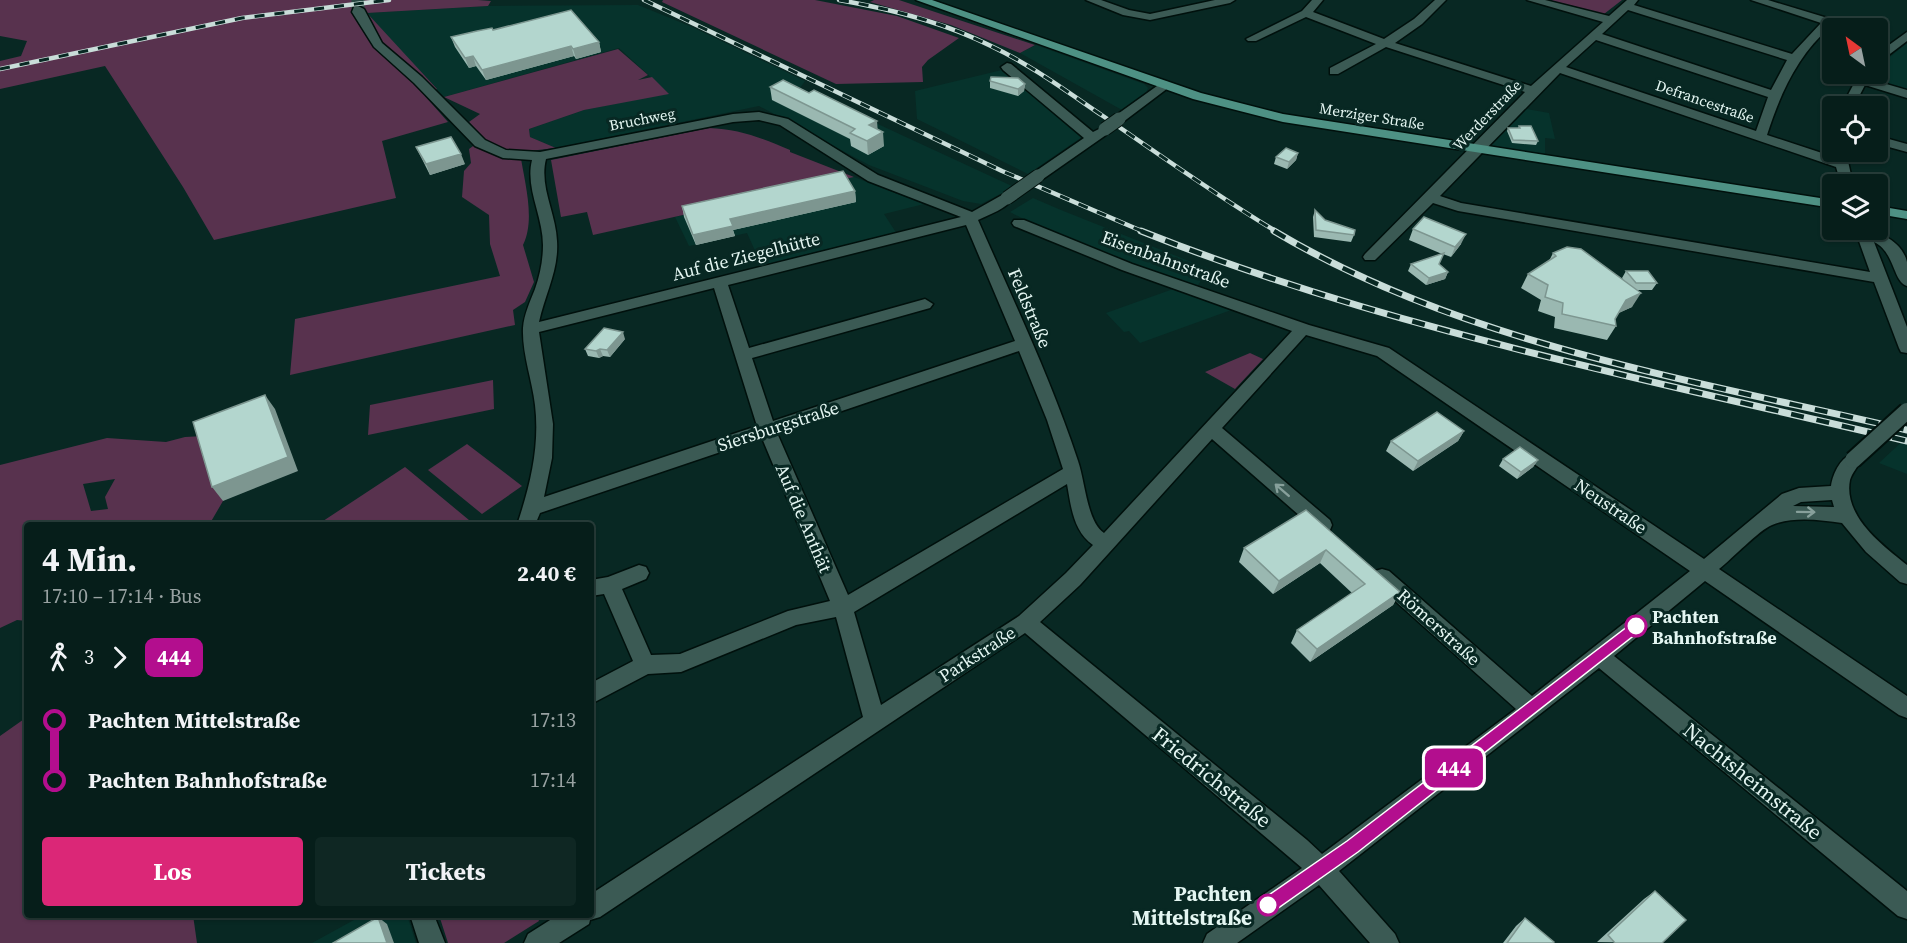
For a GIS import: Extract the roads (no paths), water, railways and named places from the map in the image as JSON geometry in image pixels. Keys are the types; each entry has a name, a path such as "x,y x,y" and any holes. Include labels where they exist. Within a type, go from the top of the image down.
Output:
{"main road":[{"name":"Merziger Straße","path":"927,1 1164,85 1219,102 1283,117 1822,202"},
{"path":"1888,212 1907,215"}],"street":[{"path":"1091,0 1127,13 1150,17 1230,0"},
{"path":"1252,39 1306,13 1318,0"},
{"path":"1334,71 1384,43 1421,18 1441,0"},
{"path":"1532,0 1611,20"},
{"path":"1756,0 1822,20"},
{"path":"1630,3 1793,58"},
{"name":"Werderstraße","path":"1370,257 1533,91 1630,3"},
{"name":"Bruchweg","path":"358,9 378,45 418,80 480,143 503,154 540,156 724,120 759,116 784,122 873,178 965,213 971,219"},
{"path":"1306,13 1384,43 1533,91"},
{"path":"1760,137 1774,95 1793,58 1822,28"},
{"path":"1594,35 1774,95"},
{"path":"1007,67 1092,138"},
{"name":"Defrancestraße","path":"1558,68 1760,137 1822,153"},
{"path":"1881,84 1907,94"},
{"path":"971,219 993,208 1164,85"},
{"path":"1888,143 1907,148"},
{"path":"527,522 542,462 545,415 531,343 531,329 550,257 547,218 536,171 540,156"},
{"path":"1431,197 1458,207 1879,278"},
{"name":"Auf die Ziegelhütte","path":"531,329 971,219"},
{"name":"Feldstraße","path":"971,219 1056,420 1073,472 1084,522 1091,534 1106,544"},
{"name":"Eisenbahnstraße","path":"1019,223 1126,267 1303,328"},
{"path":"1866,240 1907,348"},
{"path":"1883,240 1892,247 1907,281"},
{"name":"Auf die Anthät","path":"720,283 766,429 843,608 875,720"},
{"path":"742,355 925,303"},
{"name":"Parkstraße","path":"594,906 1026,622 1059,593 1106,544 1303,328"},
{"name":"Neustraße","path":"1303,328 1362,344 1390,356 1907,708"},
{"name":"Siersburgstraße","path":"532,508 1024,344"},
{"path":"1907,411 1853,460 1844,473 1840,492 1848,516 1864,538 1907,576"},
{"path":"1211,428 1338,538"},
{"path":"594,692 645,665 681,663 795,617 822,610 843,608 1073,472"},
{"path":"1216,943 1321,869 1531,709 1705,570 1789,499 1799,495 1840,492"},
{"path":"1766,519 1789,512 1848,516"},
{"name":"Römerstraße","path":"1372,568 1531,709"},
{"path":"639,573 601,587 645,665"},
{"name":"Friedrichstraße","path":"1026,622 1267,820 1321,869 1386,943"},
{"name":"Nachtsheimstraße","path":"1599,656 1907,907"},
{"path":"423,918 432,943"},
{"path":"537,943 575,918"}],"tunnel":[{"path":"358,0 358,9"}],"railway":[{"path":"0,69 242,18 389,0"},
{"path":"644,0 1002,171 1144,232"},
{"path":"839,0 936,23 1006,53 1277,232"},
{"path":"1141,231 1234,266 1328,297 1424,324 1617,374 1907,441"},
{"path":"1274,231 1347,270 1424,303 1502,331 1663,375 1907,430"}],"place":[{"name":"Pachten Bahnhofstraße","path":"1636,626"},
{"name":"Pachten Mittelstraße","path":"1268,905"}]}
